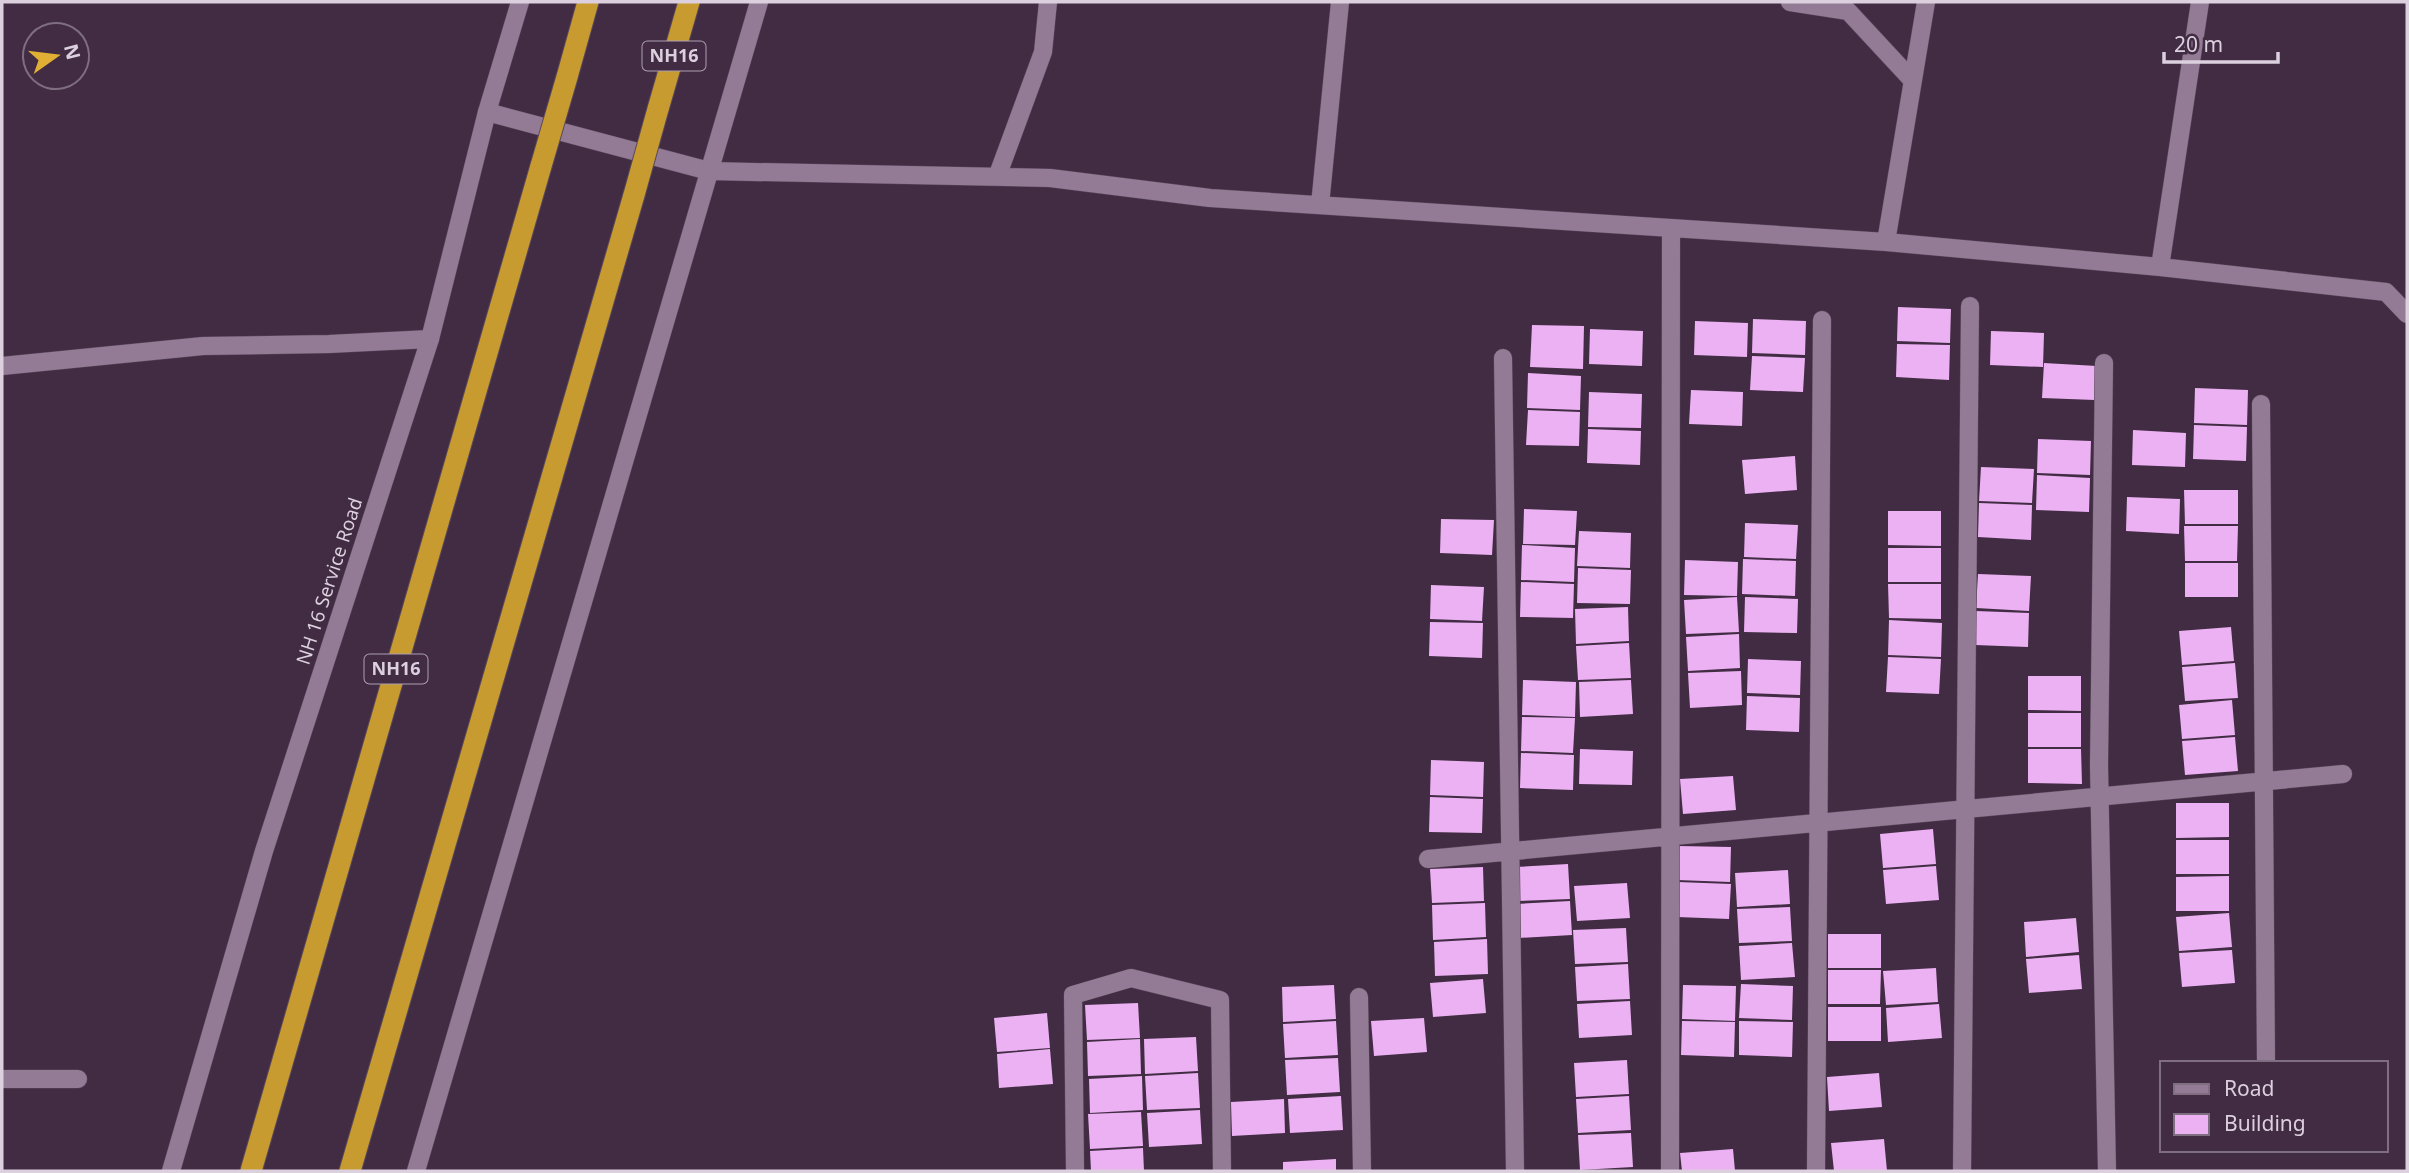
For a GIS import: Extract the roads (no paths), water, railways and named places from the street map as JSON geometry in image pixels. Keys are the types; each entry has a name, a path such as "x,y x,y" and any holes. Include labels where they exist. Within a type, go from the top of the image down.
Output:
{"highway":[{"name":"NH16","path":"251,1171 588,2"},
{"name":"NH16","path":"350,1171 689,2"}],"street":[{"name":"NH 16 Service Road","path":"171,1171 264,851 430,339 487,112 520,2"},
{"path":"416,1171 759,2"},
{"path":"997,177 1043,52 1048,2"},
{"path":"1320,205 1340,2"},
{"path":"1790,2 1847,11 1913,81"},
{"path":"1886,242 1926,2"},
{"path":"2160,267 2200,2"},
{"path":"487,112 709,171 1050,178 1210,198 1886,242 2160,267 2386,292 2407,314"},
{"path":"1670,1171 1671,228"},
{"path":"1962,1171 1969,306"},
{"path":"1816,1171 1822,320"},
{"path":"2,366 203,346 430,339"},
{"path":"1503,358 1514,1171"},
{"path":"2104,363 2099,797 2107,1171"},
{"path":"2261,404 2266,1061"},
{"path":"1428,859 2343,774"},
{"path":"1075,1171 1073,995 1131,978 1220,1000 1222,1171"},
{"path":"1359,997 1362,1171"},
{"path":"2,1079 78,1079"}]}
